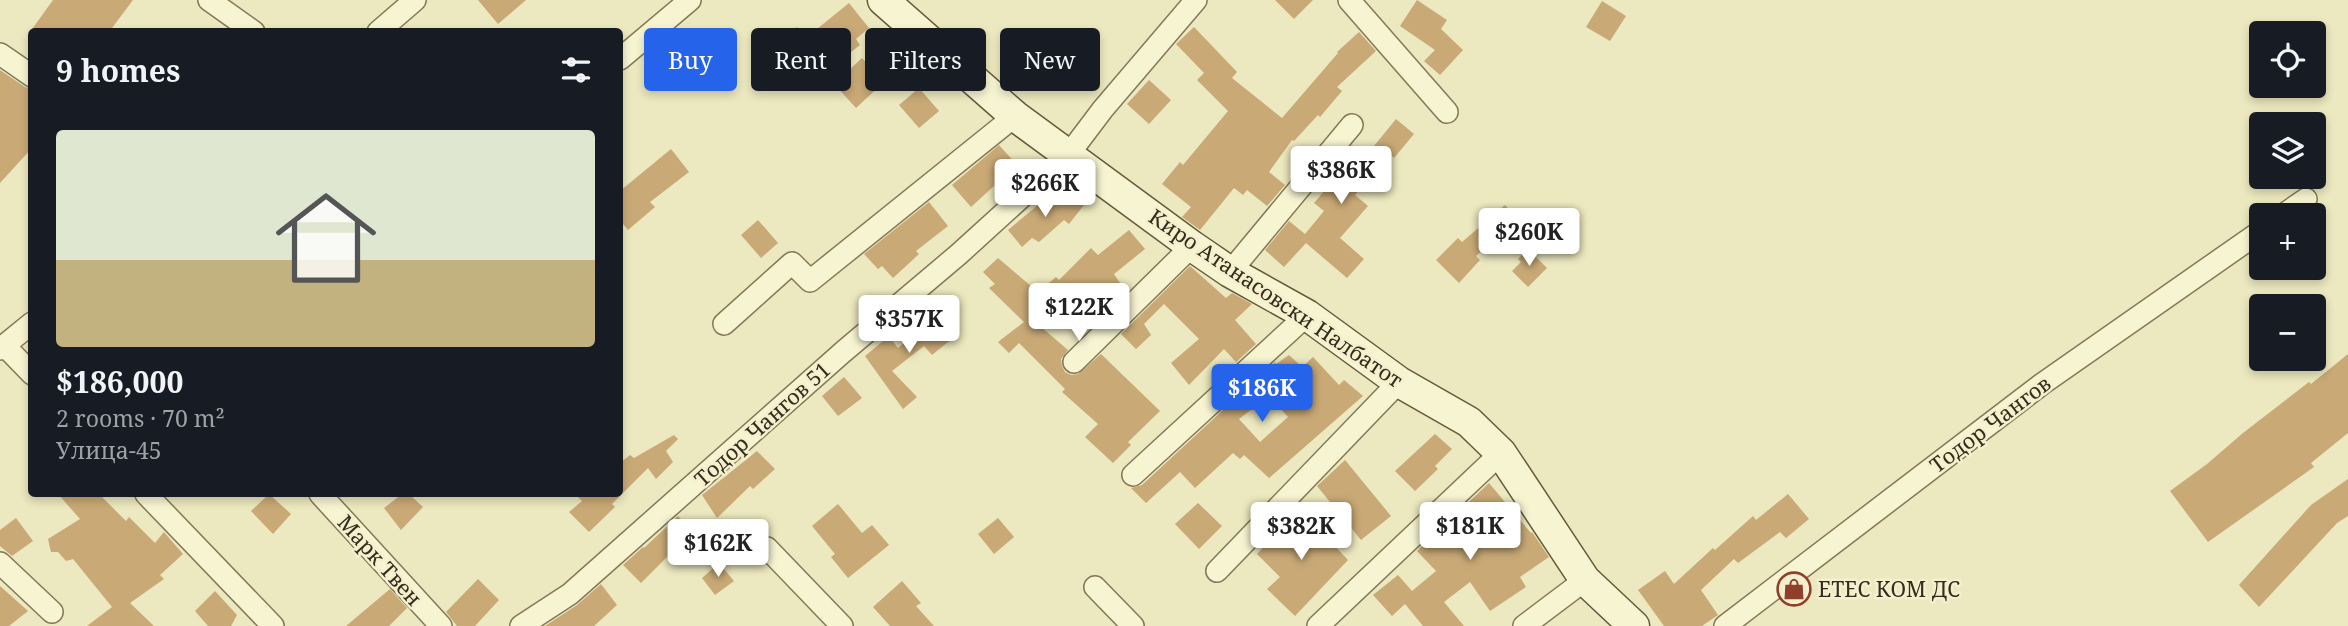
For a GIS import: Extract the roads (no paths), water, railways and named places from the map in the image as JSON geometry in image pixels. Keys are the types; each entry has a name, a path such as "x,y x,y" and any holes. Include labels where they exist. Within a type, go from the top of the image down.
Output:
{"street":[{"path":"209,0 248,28"},
{"path":"383,28 415,0"},
{"path":"623,56 690,0"},
{"name":"Киро Атанасовски Налбатот","path":"883,0 1015,116 1192,246 1230,272 1307,315 1399,383 1469,422 1501,453 1585,580 1634,626"},
{"name":"Тодор Чангов 51","path":"521,626 570,594 843,352 959,254 1069,154 1196,0"},
{"path":"1349,0 1447,112"},
{"path":"0,54 28,73"},
{"path":"724,324 792,263 810,281 1015,116"},
{"path":"1230,272 1352,125"},
{"path":"2300,203 2306,199"},
{"name":"Тодор Чангов","path":"1725,626 2042,384 2249,238"},
{"path":"1074,362 1192,246"},
{"path":"1133,475 1307,315"},
{"path":"28,326 2,347 28,370"},
{"path":"1217,571 1399,383"},
{"path":"1318,626 1501,453"},
{"path":"149,497 272,626"},
{"name":"Марк Твен","path":"323,497 441,626"},
{"path":"767,548 842,626"},
{"path":"0,564 52,612"},
{"path":"1524,626 1585,580"},
{"path":"1095,587 1133,626"}],"place":[{"name":"ЕТЕС КОМ ДС","path":"1794,589"}]}
